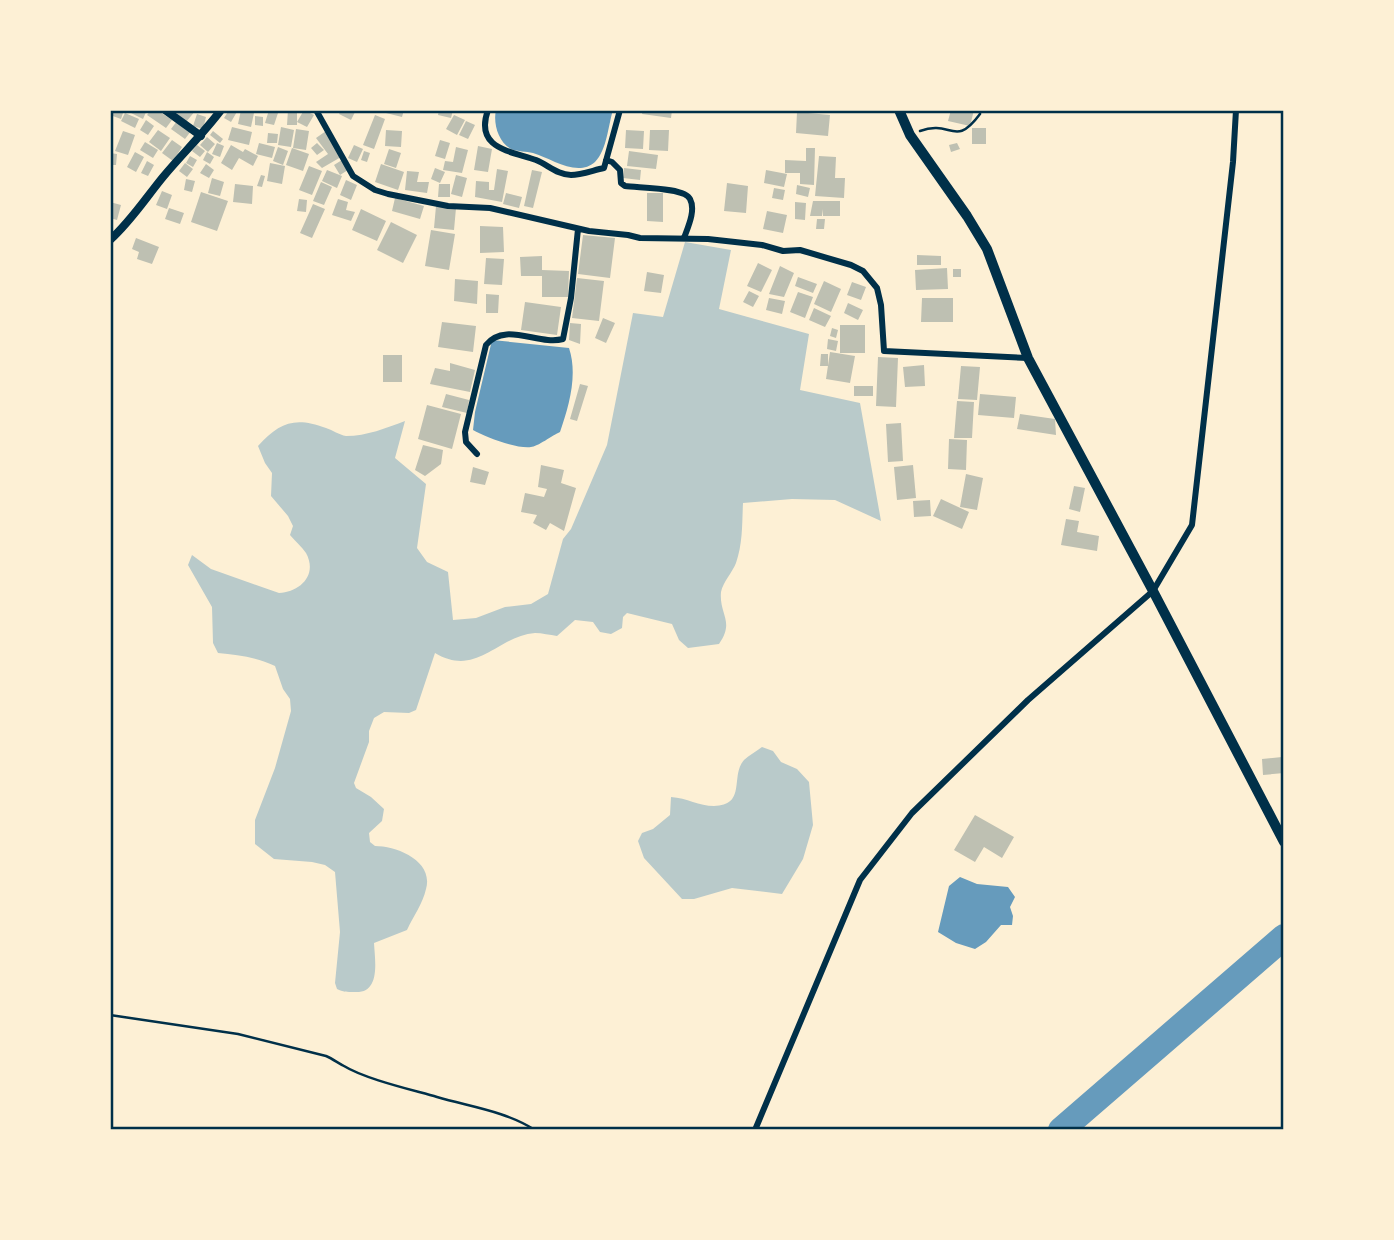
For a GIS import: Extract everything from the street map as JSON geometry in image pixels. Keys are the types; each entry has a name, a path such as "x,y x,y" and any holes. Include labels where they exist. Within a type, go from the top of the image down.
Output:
{"main road":[{"path":"899,110 910,135 967,216 986,249 1028,358 1284,842"}],"street":[{"path":"165,110 201,136"},
{"path":"110,240 139,212 162,178 221,110"},
{"path":"316,110 353,176 375,190 407,199 490,208 578,229 640,238 684,238 762,245 783,251 800,250 863,271 877,288 884,351 1028,358"},
{"path":"488,110 484,121 487,138 500,149 572,175 604,168 620,110"},
{"path":"755,1130 860,880 912,813 1028,700 1153,591 1192,525 1233,162 1236,110"},
{"path":"606,160 620,170 621,183 625,187 676,190 687,195 691,200 692,213 684,238"},
{"path":"477,454 466,442 466,432 486,345 495,335 564,339 578,229"}],"path":[{"path":"910,135 934,125 957,133 970,128 980,110"},
{"path":"110,1015 238,1034 326,1056 343,1066 373,1077 493,1110 535,1130"}],"shaded area":[{"path":"685,242 731,250 719,309 809,334 800,390 860,403 881,521 835,500 792,499 743,503 738,556 721,592 726,629 719,644 688,648 679,640 672,624 627,613 623,617 622,628 611,634 600,632 593,622 575,620 557,636 535,633 522,636 486,654 463,661 435,653 416,710 409,713 384,712 374,718 369,731 369,742 354,783 356,788 384,809 382,821 369,833 370,842 375,846 403,852 419,863 427,879 425,894 407,930 374,943 375,967 369,988 354,992 337,989 335,983 340,932 335,872 325,865 312,862 274,859 255,844 255,820 275,768 291,711 290,699 283,689 275,666 254,658 218,653 213,643 212,607 188,565 192,555 211,569 279,593 300,586 308,575 309,561 306,553 290,535 293,526 288,516 271,496 272,473 258,446 280,427 296,422 315,424 341,435 354,436 405,421 395,458 426,484 417,548 427,562 448,572 453,620 476,618 505,607 531,604 548,594 563,539 571,529 607,445 633,313 663,317"},
{"path":"762,747 773,751 781,762 797,769 809,782 813,825 803,859 782,894 732,888 694,899 682,899 644,858 638,841 642,833 653,829 670,815 671,797 714,806 731,801 744,760"}],"water":[{"path":"496,110 613,110 599,157 588,166 572,168 506,146 498,132"},
{"path":"492,340 569,348 572,380 560,432 537,445 525,447 501,442 473,430"},
{"path":"960,877 977,884 1008,887 1015,897 1010,907 1012,925 1001,925 986,942 975,949 956,943 938,932 949,886"}],"building":[{"path":"110,110 124,110 121,119 110,115"},
{"path":"125,110 147,110 143,119"},
{"path":"151,110 157,110 172,120 166,128 147,115"},
{"path":"173,110 196,110 186,122"},
{"path":"229,110 238,110 231,122 224,118"},
{"path":"241,110 254,113 251,127 238,124"},
{"path":"269,110 279,110 274,125 265,123"},
{"path":"288,110 301,110 301,113 297,113 297,125 287,125"},
{"path":"304,110 314,115 307,127 297,122"},
{"path":"341,110 356,110 351,120 339,114"},
{"path":"374,110 404,110 402,117"},
{"path":"439,110 453,110 451,118 438,115"},
{"path":"643,110 672,110 671,118 642,114"},
{"path":"951,110 974,110 970,126 948,121"},
{"path":"797,112 830,115 828,136 796,133"},
{"path":"125,113 139,119 135,128 121,121"},
{"path":"197,114 206,117 203,129 193,126"},
{"path":"375,115 385,119 374,149 363,145"},
{"path":"454,115 465,120 457,135 446,129"},
{"path":"255,116 263,117 263,126 255,125"},
{"path":"146,120 154,126 148,135 140,130"},
{"path":"177,121 191,131 185,139 171,129"},
{"path":"466,121 475,125 468,139 459,135"},
{"path":"232,127 252,132 249,145 228,140"},
{"path":"281,127 294,130 291,147 278,145"},
{"path":"972,128 986,128 986,144 972,144"},
{"path":"296,129 309,131 306,150 293,148"},
{"path":"158,130 170,138 161,151 149,142"},
{"path":"386,130 402,131 401,147 385,146"},
{"path":"626,130 644,131 643,149 625,148"},
{"path":"650,130 669,130 668,151 649,150"},
{"path":"123,131 135,135 128,155 115,151"},
{"path":"213,131 223,139 220,143 210,135"},
{"path":"326,131 341,157 322,168 316,162 328,154 316,138"},
{"path":"268,133 278,134 277,143 267,143"},
{"path":"207,137 215,144 208,152 200,145"},
{"path":"172,140 182,147 173,161 162,153"},
{"path":"440,140 450,143 445,159 435,156"},
{"path":"145,142 158,150 153,158 140,150"},
{"path":"217,143 224,146 220,157 212,154"},
{"path":"259,143 275,147 272,158 256,154"},
{"path":"317,143 324,150 317,155 311,148"},
{"path":"957,143 960,149 951,152 949,145"},
{"path":"197,145 205,151 200,157 192,151"},
{"path":"231,145 258,156 253,166 239,158 232,170 221,163"},
{"path":"354,145 363,149 357,162 348,158"},
{"path":"478,146 492,149 488,172 474,170"},
{"path":"278,147 288,151 283,165 273,161"},
{"path":"456,147 468,150 462,173 443,170 445,161 453,162"},
{"path":"292,148 309,154 303,171 286,165"},
{"path":"806,148 815,148 814,185 800,184 800,173 785,173 785,160 806,161"},
{"path":"389,149 401,153 396,168 384,164"},
{"path":"364,151 370,153 367,162 361,160"},
{"path":"629,151 658,155 656,169 627,166"},
{"path":"135,152 144,157 136,172 127,167"},
{"path":"207,152 214,157 210,164 203,160"},
{"path":"110,153 117,154 116,165 110,165"},
{"path":"190,156 197,160 193,167 186,163"},
{"path":"819,156 836,157 835,178 845,178 844,198 815,196"},
{"path":"342,160 348,170 340,175 334,165"},
{"path":"147,161 154,165 148,176 141,173"},
{"path":"185,163 193,169 187,177 179,171"},
{"path":"270,163 285,166 282,184 267,181"},
{"path":"206,164 214,170 209,178 200,173"},
{"path":"381,164 404,172 398,190 375,182"},
{"path":"309,166 322,171 312,195 299,190"},
{"path":"435,168 445,172 440,183 431,179"},
{"path":"624,168 641,170 640,180 623,178"},
{"path":"497,169 508,171 502,202 475,197 476,181 489,182 489,190 494,190"},
{"path":"327,170 342,176 337,188 322,181"},
{"path":"532,170 542,172 533,208 524,206"},
{"path":"766,170 787,174 784,187 764,183"},
{"path":"407,171 419,172 417,182 429,182 427,193 405,190"},
{"path":"261,175 265,176 262,187 257,186"},
{"path":"456,175 467,178 462,197 451,194"},
{"path":"212,178 224,182 220,196 208,193"},
{"path":"186,179 195,181 192,192 184,190"},
{"path":"346,180 357,185 351,200 340,195"},
{"path":"321,182 332,187 324,205 313,201"},
{"path":"727,183 748,186 746,213 724,211"},
{"path":"235,184 253,186 252,204 233,202"},
{"path":"439,184 450,184 450,197 438,197"},
{"path":"797,185 810,188 808,197 796,194"},
{"path":"774,188 785,190 783,200 772,198"},
{"path":"162,191 172,195 167,209 156,205"},
{"path":"201,192 228,201 217,231 191,222"},
{"path":"506,193 522,197 519,208 503,204"},
{"path":"647,193 663,193 663,222 647,221"},
{"path":"395,198 424,206 420,219 392,211"},
{"path":"299,199 307,200 306,212 297,211"},
{"path":"338,199 348,202 346,210 355,212 351,221 332,215"},
{"path":"813,201 840,201 840,216 823,216 822,209 822,216 810,216"},
{"path":"110,202 121,205 117,220 110,218"},
{"path":"795,202 806,203 805,220 795,219"},
{"path":"313,204 325,209 312,238 300,233"},
{"path":"436,206 456,208 454,230 434,228"},
{"path":"169,208 184,213 180,224 165,219"},
{"path":"361,209 386,221 377,241 352,230"},
{"path":"767,211 787,215 783,233 763,229"},
{"path":"817,219 825,219 824,229 816,229"},
{"path":"391,222 417,235 403,263 377,250"},
{"path":"480,226 503,227 504,252 480,253"},
{"path":"431,230 455,234 449,270 425,266"},
{"path":"583,235 615,238 610,278 578,274"},
{"path":"136,238 159,247 152,264 137,259 139,252 132,249"},
{"path":"917,255 941,256 941,265 917,265"},
{"path":"542,256 542,270 569,271 568,297 542,297 542,276 521,276 520,257"},
{"path":"486,258 504,259 502,285 484,284"},
{"path":"758,263 772,270 761,292 747,286"},
{"path":"780,266 794,273 784,297 769,294"},
{"path":"947,268 948,289 916,290 915,270"},
{"path":"953,269 961,269 961,277 953,277"},
{"path":"647,272 664,275 661,293 644,291"},
{"path":"798,277 817,284 813,293 795,286"},
{"path":"577,278 604,281 599,321 572,318"},
{"path":"455,279 478,281 477,304 454,301"},
{"path":"824,281 841,289 831,312 814,304"},
{"path":"852,282 866,287 861,300 847,295"},
{"path":"749,291 759,296 753,307 743,302"},
{"path":"798,292 813,297 805,318 790,312"},
{"path":"486,294 499,295 498,313 486,313"},
{"path":"769,298 785,301 782,314 766,310"},
{"path":"922,298 953,298 953,322 921,322"},
{"path":"525,302 561,307 557,335 521,330"},
{"path":"848,303 863,310 858,320 844,313"},
{"path":"814,308 831,316 825,327 809,320"},
{"path":"603,318 615,323 606,343 595,338"},
{"path":"442,322 476,326 473,352 438,347"},
{"path":"570,323 581,324 580,344 569,340"},
{"path":"840,325 865,325 865,353 840,353"},
{"path":"832,328 838,330 836,338 830,336"},
{"path":"828,339 838,341 836,351 827,349"},
{"path":"830,352 855,356 850,383 826,379"},
{"path":"821,354 828,354 828,366 820,366"},
{"path":"383,355 402,355 402,382 383,382"},
{"path":"878,357 898,358 896,407 876,406"},
{"path":"450,363 475,370 470,392 430,384 435,368 450,371"},
{"path":"924,365 925,386 905,387 903,367"},
{"path":"961,366 980,367 977,400 958,399"},
{"path":"580,384 588,386 577,421 570,419"},
{"path":"854,386 873,386 873,396 854,396"},
{"path":"446,394 469,400 467,413 442,407"},
{"path":"980,394 1016,397 1014,418 978,415"},
{"path":"957,401 974,402 972,438 954,438"},
{"path":"427,405 461,414 452,449 418,439"},
{"path":"1020,414 1055,419 1056,435 1017,429"},
{"path":"901,423 903,461 888,462 886,424"},
{"path":"949,439 967,440 966,470 948,469"},
{"path":"423,445 443,450 441,464 425,476 415,470"},
{"path":"541,465 564,470 561,483 576,488 564,531 550,523 546,530 533,523 537,515 521,512 525,493 544,497 547,489 538,487"},
{"path":"913,465 916,498 897,500 894,467"},
{"path":"473,467 489,472 485,485 470,482"},
{"path":"966,474 983,478 977,510 960,507"},
{"path":"1074,486 1085,488 1080,512 1069,509"},
{"path":"941,499 969,512 962,529 933,516"},
{"path":"930,500 931,516 914,517 913,501"},
{"path":"1066,519 1079,521 1077,532 1099,536 1097,551 1061,545"},
{"path":"1282,757 1284,773 1263,775 1262,759"},
{"path":"975,815 1014,837 1002,858 984,847 975,862 954,850"}],"waterway":[{"path":"1061,1130 1284,937"}]}
